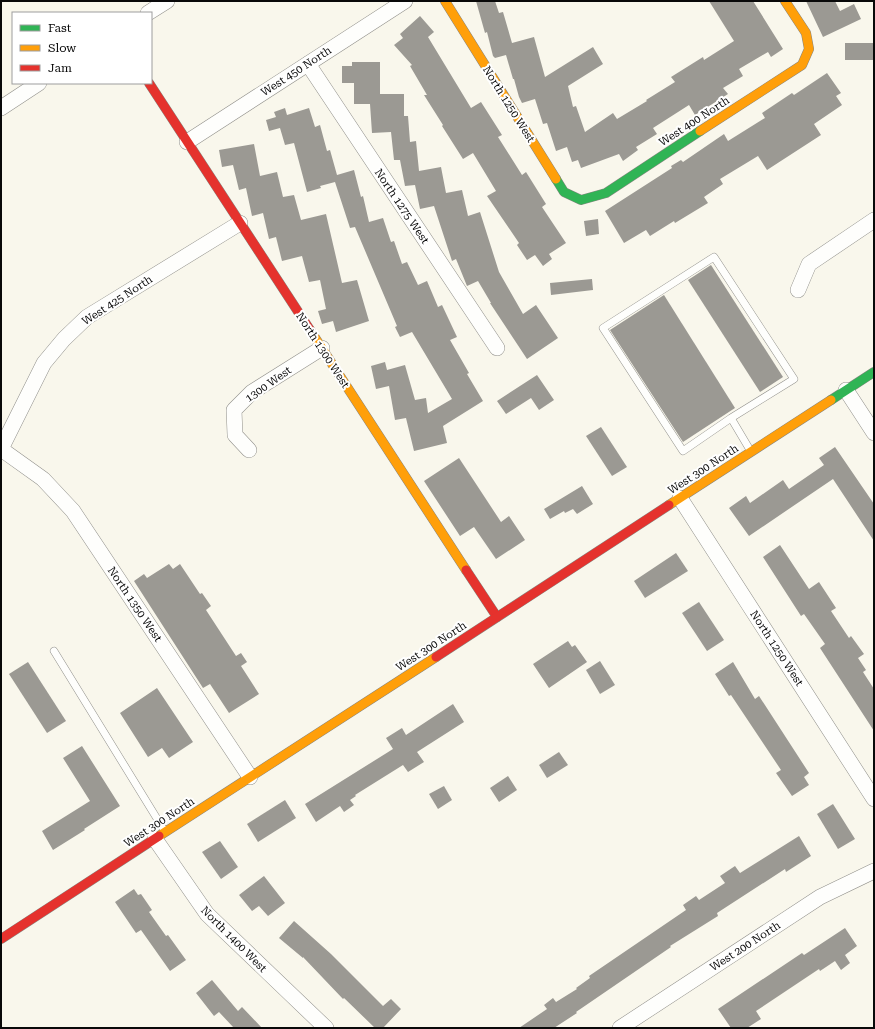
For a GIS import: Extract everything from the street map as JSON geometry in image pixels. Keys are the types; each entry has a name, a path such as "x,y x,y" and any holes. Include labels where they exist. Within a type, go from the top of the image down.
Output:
{"street":[{"path":"150,12 167,1"},
{"name":"West 450 North","path":"187,142 406,1"},
{"name":"North 1250 West","path":"445,1 564,192 581,200"},
{"name":"West 400 North","path":"581,200 606,193 802,65 809,49 806,33 786,1"},
{"name":"North 1275 West","path":"308,64 497,348"},
{"path":"1,108 37,84"},
{"name":"North 1300 West","path":"150,84 496,617"},
{"path":"798,290 809,264 874,220"},
{"name":"West 425 North","path":"1,449 44,363 64,339 87,317 240,223"},
{"name":"1300 West","path":"249,450 235,435 234,410 252,392 322,348"},
{"name":"West 300 North","path":"1,939 874,372"},
{"path":"846,390 874,433"},
{"name":"North 1350 West","path":"1,449 43,479 73,511 250,777"},
{"name":"North 1250 West","path":"680,498 874,799"},
{"name":"North 1400 West","path":"160,835 207,914 326,1028"},
{"name":"West 200 North","path":"629,1026 820,897 874,871"}],"lane":[{"path":"714,257 794,379 731,418 683,451 604,328 714,257"},
{"path":"731,418 751,452"},
{"path":"54,651 160,835"}],"building":[{"path":"476,1 495,1 499,13 503,12 512,43 534,37 545,77 593,47 603,64 568,86 573,107 576,106 585,132 613,113 617,119 647,101 646,100 675,82 671,77 703,57 704,60 734,41 709,1 753,1 783,49 771,57 768,52 739,69 743,76 723,88 728,94 695,115 689,105 653,128 657,134 636,147 638,150 623,161 619,154 581,168 578,160 572,162 567,147 556,151 547,123 543,124 535,99 522,103 506,55 495,58 493,56 487,32 485,33"},
{"path":"806,1 835,1 840,11 854,4 861,19 823,37"},
{"path":"420,16 434,32 428,37 471,108 481,102 502,135 498,137 522,175 526,172 546,204 542,207 566,243 549,254 552,259 543,266 535,255 527,260 517,245 519,243 487,196 496,191 473,153 463,159 424,95 427,95 410,66 412,65 394,45 403,38 400,34"},
{"path":"845,43 874,43 874,60 845,60"},
{"path":"352,62 380,62 380,94 404,94 404,116 408,116 410,142 416,141 419,171 441,167 446,193 462,190 468,216 480,212 499,272 523,314 536,305 558,338 527,359 490,303 478,281 467,286 456,259 452,261 434,206 420,209 415,185 405,186 400,160 394,160 391,132 372,133 370,104 354,104 354,83 342,83 342,66 352,66"},
{"path":"827,73 841,93 836,96 842,105 814,124 821,135 767,170 758,156 720,179 723,184 704,197 708,203 650,236 646,230 624,243 605,211 672,168 671,166 681,160 683,162 724,134 728,141 765,118 762,113 792,93 794,95"},
{"path":"285,108 287,115 309,108 315,127 320,125 327,151 330,150 337,175 354,170 361,197 363,196 369,222 383,218 391,242 394,241 402,264 407,262 418,285 427,281 438,307 442,305 457,337 450,340 469,373 467,374 483,401 443,426 447,443 414,451 406,418 395,420 389,386 376,389 371,366 385,362 387,370 405,365 415,400 426,398 428,413 452,399 412,332 400,337 395,327 397,326 355,227 350,228 335,182 320,186 321,188 307,192 294,143 285,145 280,128 269,131 266,120 276,117 274,112"},
{"path":"254,144 260,176 277,172 283,197 294,195 301,220 326,214 342,283 357,280 369,321 336,332 333,321 322,324 318,311 326,309 320,280 309,282 302,256 282,261 276,237 269,239 263,213 252,216 246,188 239,190 233,165 222,167 219,150"},
{"path":"598,219 599,234 586,236 584,221"},
{"path":"711,265 783,377 760,392 688,280"},
{"path":"592,279 593,290 551,295 550,283"},
{"path":"664,295 735,408 683,442 610,330"},
{"path":"537,375 554,400 539,410 531,398 506,414 497,401"},
{"path":"601,427 627,467 612,476 586,436"},
{"path":"835,447 874,504 874,541 833,479 749,536 729,508 746,496 750,503 783,480 789,489 824,465 819,458"},
{"path":"459,458 501,522 509,516 525,540 496,559 474,527 460,536 424,481"},
{"path":"582,486 593,504 577,514 573,509 565,513 564,511 550,519 544,509"},
{"path":"780,545 809,589 819,582 836,608 831,611 849,638 851,636 864,654 858,658 866,670 863,672 874,689 874,731 820,648 825,644 804,614 801,616 763,557"},
{"path":"676,553 688,571 645,598 634,581"},
{"path":"169,564 173,569 180,564 200,594 202,593 211,606 206,610 236,656 241,653 247,662 241,666 259,694 229,713 210,684 203,688 134,581 144,574 147,578"},
{"path":"699,602 724,640 707,651 682,613"},
{"path":"568,641 572,647 575,645 587,662 549,688 533,664"},
{"path":"600,661 615,685 600,694 586,670"},
{"path":"28,662 66,721 47,733 9,674"},
{"path":"733,662 755,699 759,696 809,773 804,777 809,785 792,796 776,773 781,770 731,695 729,696 715,674"},
{"path":"157,688 193,742 169,758 162,748 148,757 120,713"},
{"path":"453,704 464,722 417,752 424,762 408,772 403,765 355,795 356,796 350,800 354,805 344,812 340,806 316,822 305,804 393,749 386,738 402,728 406,735"},
{"path":"82,746 120,806 53,850 42,831 90,801 63,758"},
{"path":"559,752 568,765 547,778 539,765"},
{"path":"508,776 517,790 499,802 490,788"},
{"path":"444,786 452,800 438,809 429,794"},
{"path":"285,800 296,818 258,842 247,824"},
{"path":"833,804 855,839 838,849 817,814"},
{"path":"799,836 811,856 786,872 785,869 717,913 718,916 670,946 671,947 554,1028 519,1028 547,1009 544,1005 553,998 556,1002 577,989 576,988 590,978 589,976 686,910 683,905 696,896 699,900 725,883 720,876 735,866 740,873"},
{"path":"220,841 238,867 221,879 202,852"},
{"path":"264,876 285,903 268,916 259,906 252,911 239,895"},
{"path":"134,889 138,895 141,894 152,910 149,912 186,960 170,971 141,930 136,933 115,902"},
{"path":"294,921 331,954 383,1006 391,999 401,1009 383,1028 375,1028 344,998 343,999 303,957 279,938"},
{"path":"845,928 857,946 845,955 850,963 841,970 835,961 820,971 819,969 756,1011 761,1019 747,1028 731,1028 718,1009 802,953 804,955"},
{"path":"212,980 238,1011 242,1007 262,1028 234,1028 219,1012 214,1016 196,993"}],"traffic: fast":[{"path":"556,179 564,192 581,200 606,193 700,131"},
{"path":"831,400 874,372"}],"traffic: slow":[{"path":"445,1 556,179"},
{"path":"700,131 802,65 809,49 806,33 785,1"},
{"path":"310,330 466,570"},
{"path":"669,505 831,400"},
{"path":"159,836 436,657"}],"traffic: jam":[{"path":"150,84 310,330"},
{"path":"436,657 669,505"},
{"path":"466,570 497,617"},
{"path":"1,939 159,836"}]}
